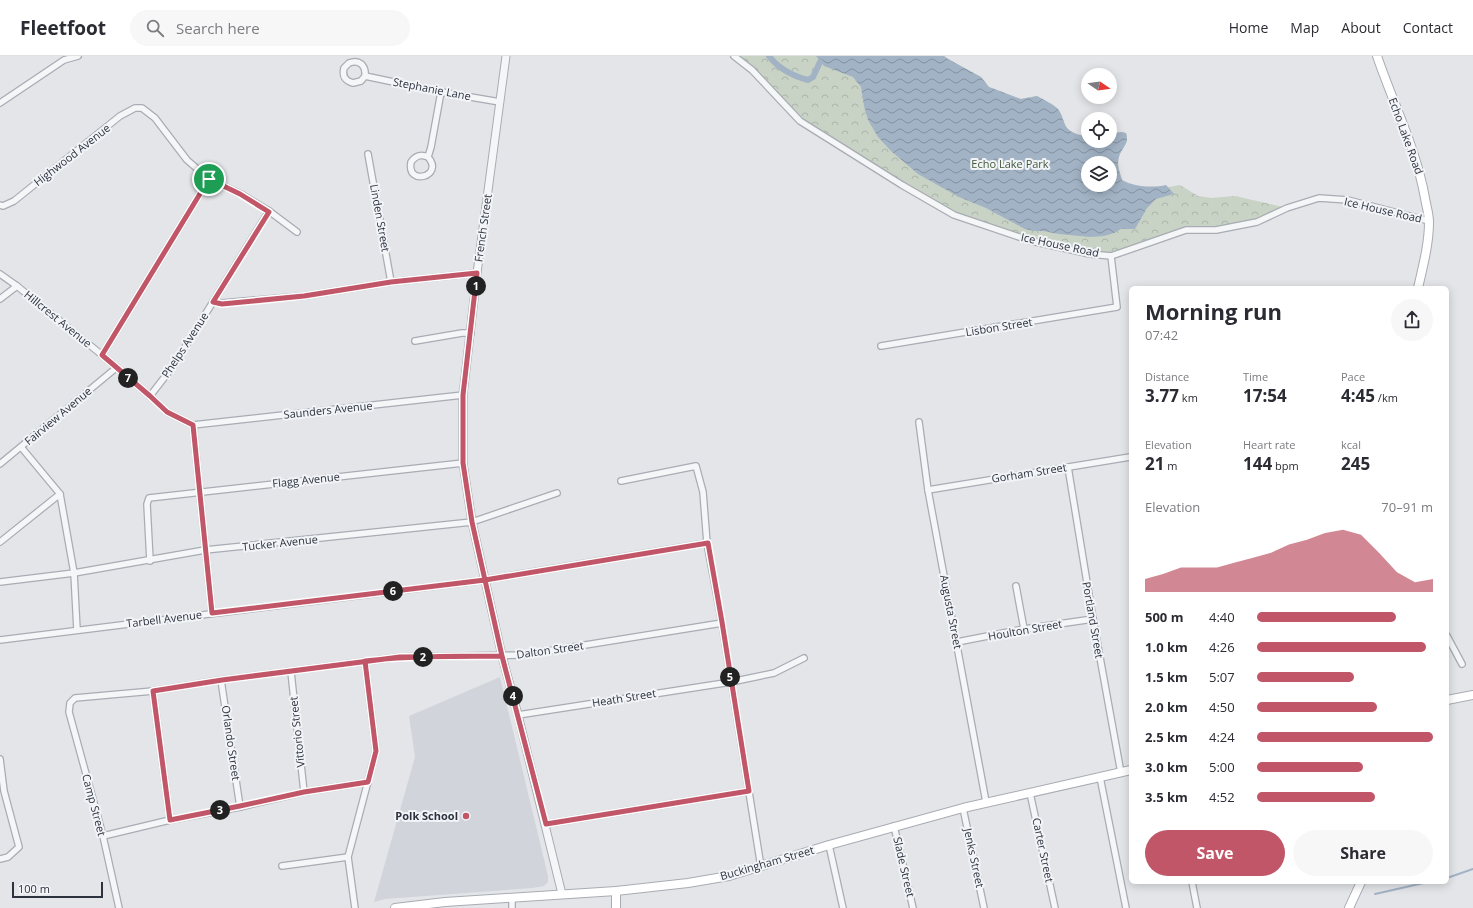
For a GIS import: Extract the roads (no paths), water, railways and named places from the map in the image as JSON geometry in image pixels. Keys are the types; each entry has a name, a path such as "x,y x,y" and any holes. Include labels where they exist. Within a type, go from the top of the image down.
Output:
{"main road":[{"name":"Echo Lake Road","path":"1377,56 1414,153 1421,178 1429,221 1427,249 1418,286"},
{"path":"1449,700 1473,695"},
{"name":"Buckingham Street","path":"395,908 445,905 512,897 616,891 688,883 729,876 894,826 986,802 1129,771"},
{"path":"1349,908 1360,884"},
{"path":"616,891 616,908"}],"street":[{"path":"0,103 63,58 78,56"},
{"name":"French Street","path":"506,56 477,273 463,395 463,463 472,522 502,656 546,824 562,894"},
{"name":"Ice House Road","path":"734,56 752,70 800,121 902,185 954,215 1031,241 1090,254 1111,256 1186,230 1216,230 1257,222 1287,208 1318,198 1348,200 1429,221"},
{"name":"Stephanie Lane","path":"357,62 363,65 365,69 365,76 361,81 352,83 344,77 344,68 349,63 357,62"},
{"name":"Stephanie Lane","path":"365,76 441,92 500,102"},
{"path":"428,157 441,92"},
{"name":"Highwood Avenue","path":"1,205 14,201 120,116 136,108 142,108 155,118 186,160 209,179"},
{"name":"Linden Street","path":"368,154 391,282"},
{"path":"102,355 209,179 240,194 297,232"},
{"name":"Phelps Avenue","path":"150,396 174,365 269,212"},
{"name":"Lisbon Street","path":"881,346 1117,307 1111,256"},
{"path":"213,302 222,304 304,296 391,282 477,273"},
{"name":"Hillcrest Avenue","path":"0,274 18,286 102,355 167,412 193,425"},
{"path":"0,299 18,286"},
{"path":"415,341 462,332 471,333"},
{"name":"Fairview Avenue","path":"0,464 116,368"},
{"name":"Saunders Avenue","path":"193,425 463,395"},
{"name":"Augusta Street","path":"919,422 928,490 986,802"},
{"path":"193,425 201,492 205,550 212,613"},
{"path":"21,447 60,494 74,573 77,630"},
{"name":"Gorham Street","path":"928,490 1129,457"},
{"name":"Flagg Avenue","path":"150,561 147,504 149,498 463,463"},
{"path":"621,481 696,466 703,492 708,543 761,867"},
{"name":"Portland Street","path":"1068,467 1092,619 1122,773"},
{"name":"Tucker Avenue","path":"0,582 74,573 150,561 205,550 472,522 556,492"},
{"path":"0,542 60,494"},
{"name":"Tarbell Avenue","path":"0,640 485,580 708,543"},
{"path":"1016,586 1024,629"},
{"name":"Houlton Street","path":"957,642 1024,629 1092,619"},
{"name":"Dalton Street","path":"70,703 75,698 153,691 222,680 400,657 524,655 722,622"},
{"path":"1449,640 1462,664"},
{"name":"Heath Street","path":"518,715 731,682 774,673 804,658"},
{"path":"355,908 348,858 376,751 365,661"},
{"name":"Vittorio Street","path":"291,672 304,792"},
{"name":"Orlando Street","path":"222,680 240,806"},
{"path":"153,691 170,820"},
{"name":"Camp Street","path":"70,703 69,712 103,836 119,908"},
{"path":"0,759 4,791 19,847 8,856 0,859"},
{"path":"1100,777 1126,908"},
{"path":"103,836 170,820 304,792 368,782"},
{"path":"546,824 749,791"},
{"name":"Carter Street","path":"1030,793 1055,908"},
{"name":"Jenks Street","path":"963,808 984,908"},
{"name":"Slade Street","path":"894,826 913,908"},
{"path":"829,845 843,908"},
{"path":"282,866 348,858"},
{"path":"1192,884 1197,908"},
{"path":"512,897 512,908"}],"water":[{"name":"Echo Lake Park","path":"816,56 944,56 981,77 989,87 1021,99 1037,96 1056,107 1060,111 1068,129 1081,135 1081,148 1117,148 1117,133 1126,133 1127,140 1118,160 1122,180 1132,184 1144,186 1166,185 1174,194 1156,199 1147,208 1135,229 1121,229 1104,236 1090,237 1025,229 986,208 959,197 918,174 891,151 878,137 868,120 861,87 853,77 824,66"}],"waterway":[{"path":"769,56 786,71 808,80 813,77 820,62"},
{"path":"1449,877 1473,869"},
{"path":"1375,894 1419,884"}],"place":[{"name":"Polk School","path":"466,816"}]}
